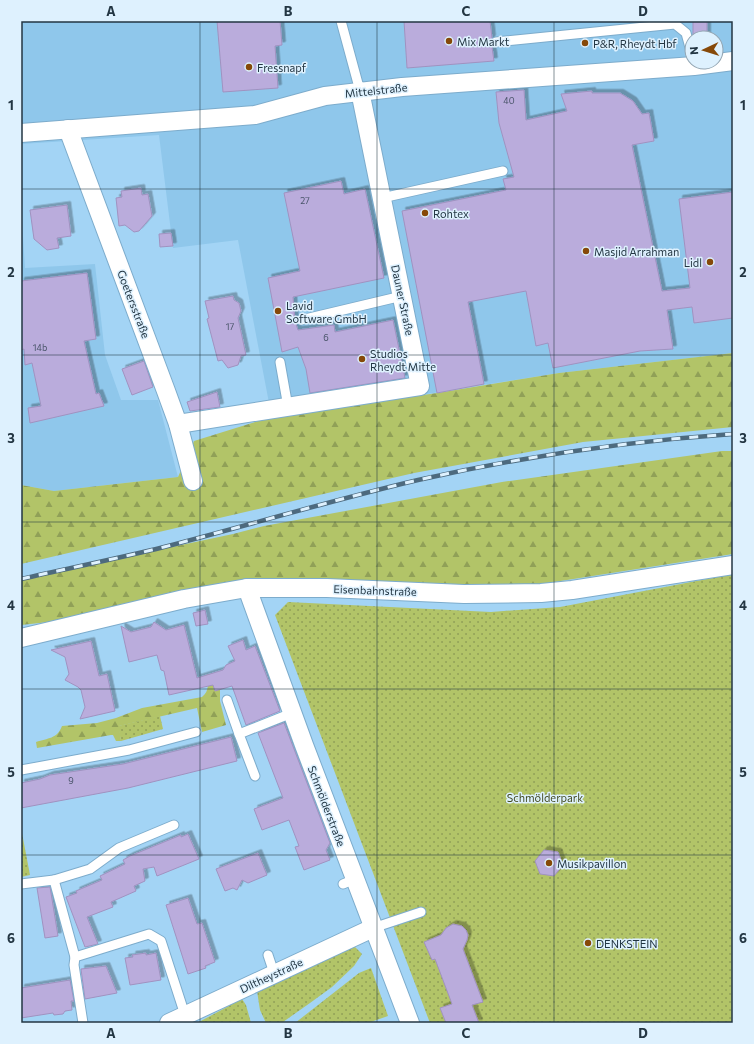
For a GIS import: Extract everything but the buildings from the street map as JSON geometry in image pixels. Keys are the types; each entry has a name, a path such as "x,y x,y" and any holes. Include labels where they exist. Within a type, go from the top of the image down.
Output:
{"street":[{"name":"Mittelstraße","path":"21,133 255,115 325,96 360,91 684,62"},
{"name":"Dauner Straße","path":"178,424 420,386 360,91"},
{"name":"Goetersstraße","path":"68,129 178,424 193,481"},
{"name":"Eisenbahnstraße","path":"21,638 184,599 246,588 327,588 464,594 541,593 572,590 733,566"},
{"name":"Schmölderstraße","path":"246,588 292,714 349,882 373,928 410,1023"},
{"name":"Diltheystraße","path":"177,1019 373,928"}],"lane":[{"path":"341,21 360,91"},
{"path":"496,42 675,24 684,31"},
{"path":"382,198 503,171"},
{"path":"301,320 402,296"},
{"path":"280,362 288,407"},
{"path":"227,700 255,776"},
{"path":"239,734 292,714"},
{"path":"21,770 129,750 196,732"},
{"path":"21,884 54,880 90,869 119,848 174,825"},
{"path":"54,880 75,957 74,965 83,1023"},
{"path":"373,928 421,912"},
{"path":"75,957 149,934 161,941 177,1019"},
{"path":"268,955 274,973"}],"shaded area":[{"path":"21,21 733,21 733,353 559,373 414,396 269,403 238,240 173,248 159,135 21,144"},
{"path":"21,206 25,268 95,264 105,355 121,400 158,400 178,477 54,491 21,485"}],"green space":[{"path":"733,353 733,427 583,442 414,473 21,564 21,485 54,491 178,477 194,441 274,416 437,393 559,373"},
{"path":"722,451 733,451 733,554 535,585 249,581 67,620 21,625 21,579 233,534 264,526 502,482"},
{"name":"Schmölderpark","path":"733,574 733,1023 430,1023 275,615 288,602 491,612 560,607"},
{"path":"210,674 215,690 220,690 220,701 226,725 202,732 197,708 119,726 121,741 116,741 113,735 111,735 37,748 36,742 55,736 62,726 97,723 116,718 142,708 202,697 206,692 208,684 206,675"},
{"path":"160,716 163,729 121,741 118,726"},
{"path":"21,828 30,875 21,877"},
{"path":"353,945 362,954 354,966 332,987 283,1022 266,1023 260,1010 257,991"},
{"path":"371,968 388,1016 368,1023 295,1023 359,973"},
{"path":"242,999 246,1005 251,1023 197,1023"}],"railway":[{"path":"21,579 128,556 354,496 418,480 496,464 614,446 733,434"}],"place":[{"name":"Mix Markt","path":"449,41"},
{"name":"P&R, Rheydt Hbf","path":"585,43"},
{"name":"Fressnapf","path":"249,67"},
{"name":"Rohtex","path":"425,213"},
{"name":"Masjid Arrahman","path":"586,251"},
{"name":"Lidl","path":"710,262"},
{"name":"Lavid Software GmbH","path":"278,311"},
{"name":"Studios Rheydt Mitte","path":"362,359"},
{"name":"Musikpavillon","path":"549,863"},
{"name":"DENKSTEIN","path":"588,943"}]}
